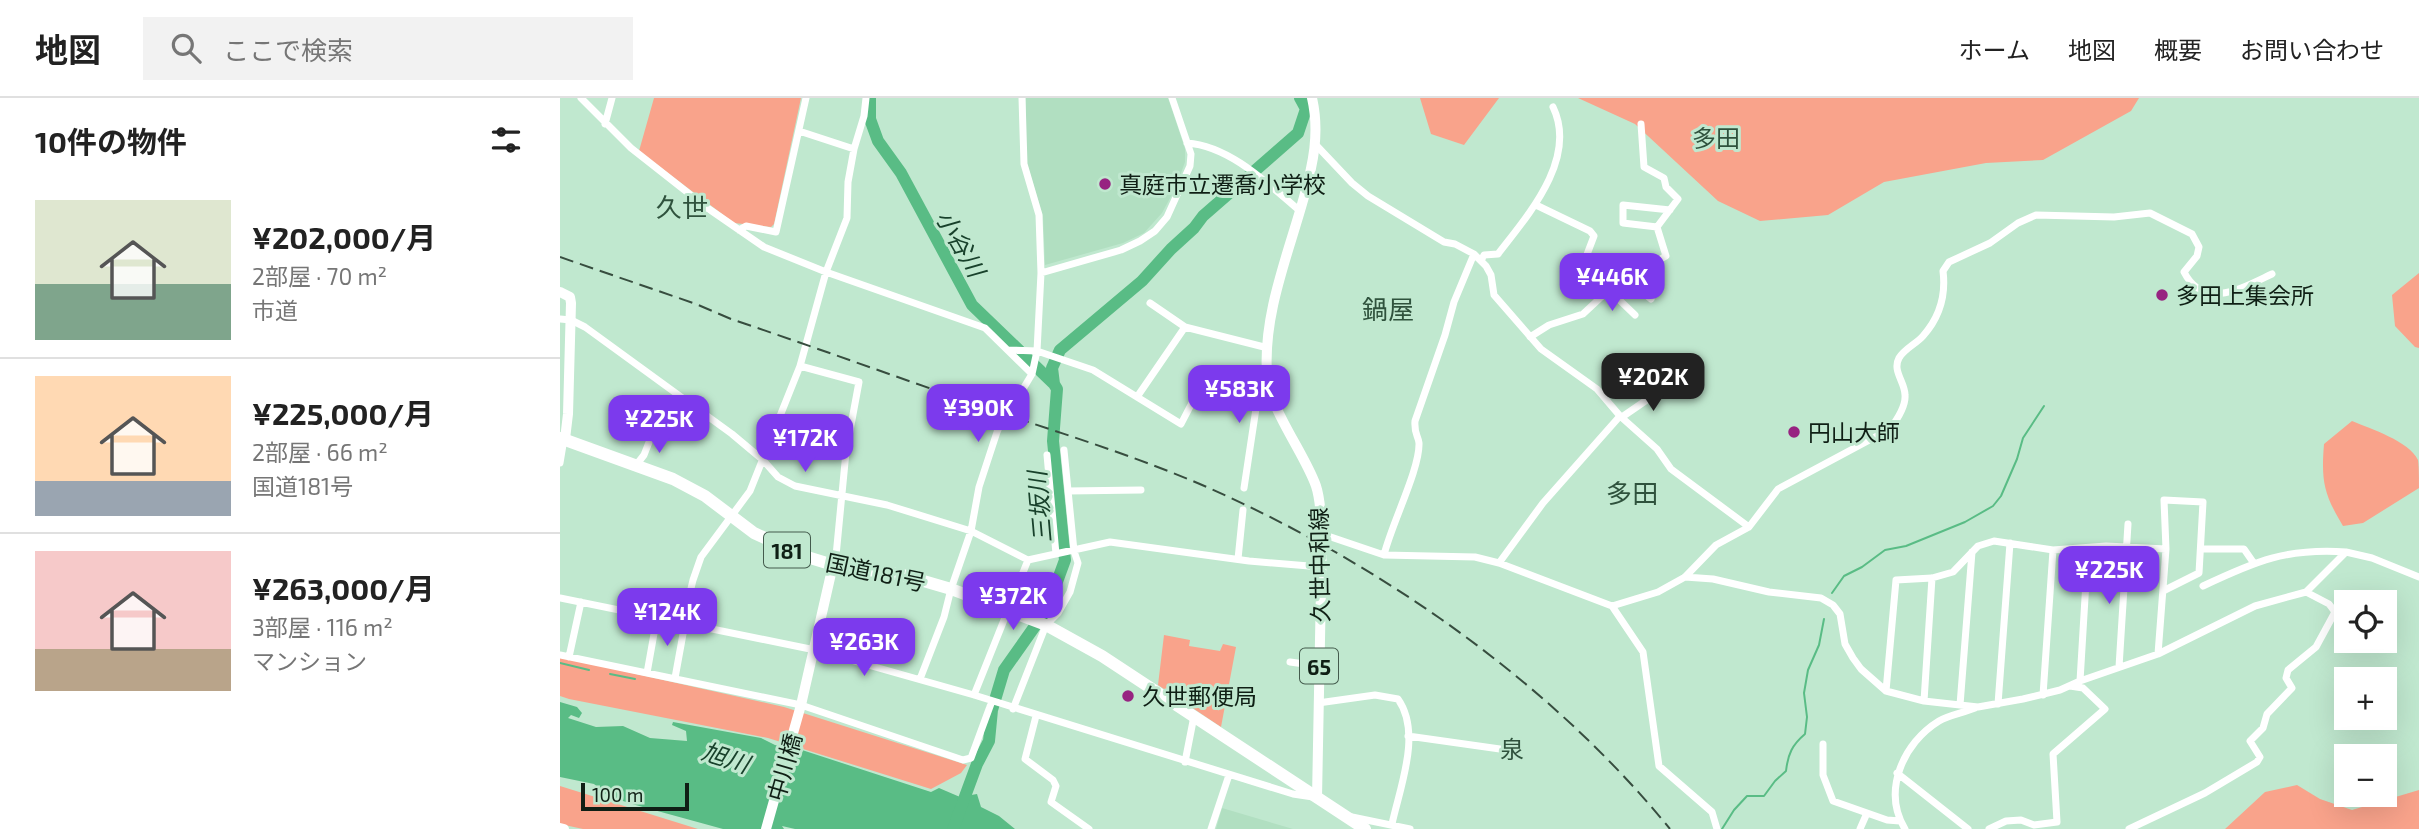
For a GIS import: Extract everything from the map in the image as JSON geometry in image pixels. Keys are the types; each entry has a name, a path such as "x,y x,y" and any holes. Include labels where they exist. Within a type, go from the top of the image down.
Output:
{"highway":[{"name":"国道181号","path":"562,439 673,479 705,496 771,543 833,565 903,575 951,589 1046,625 1076,640 1194,715 1296,790 1317,798 1365,829"}],"main road":[{"name":"久世中和線","path":"1312,98 1316,145 1272,307 1266,376 1275,404 1316,486 1321,509 1317,798"}],"street":[{"path":"581,98 631,148 764,247 826,272 985,328 1032,374"},
{"path":"605,124 612,98"},
{"path":"739,230 746,226 776,232 806,98"},
{"path":"675,678 693,580 701,557 750,491 800,366 826,272 847,218 848,182 866,98"},
{"path":"920,679 944,617 971,531 979,487 997,432 1006,411 1017,399 1032,374 1037,351 1041,273 1039,215 1024,164 1022,98"},
{"path":"1041,273 1140,242 1155,231 1167,217 1190,166 1191,154 1172,98"},
{"path":"1481,261 1484,255 1498,254 1536,205 1556,163 1559,120 1553,107"},
{"path":"1641,124 1644,167 1664,178 1666,187 1678,199 1657,226"},
{"path":"799,131 854,149"},
{"path":"1187,143 1220,150 1234,158 1300,211"},
{"path":"1316,145 1368,196 1444,242 1455,244 1474,254 1491,275 1494,295 1541,349 1597,389 1621,416 1657,449 1671,469 1749,527"},
{"path":"1536,205 1590,231 1594,236 1586,257 1634,315"},
{"path":"1657,226 1623,223 1623,205 1670,209"},
{"path":"1612,606 1658,592 1685,577 1716,545 1749,527 1778,489 1890,429 1905,394 1897,368 1899,359 1923,336 1942,305 1943,271 1949,262 1990,243 2018,223 2036,215 2114,216 2150,213 2192,234 2199,247 2197,256 2184,272 2190,284 2211,295 2230,293 2272,274"},
{"path":"1530,337 1549,325 1583,314 1611,288 1666,256 1657,226"},
{"path":"1384,555 1389,534 1413,472 1419,441 1414,432 1415,421 1454,302 1474,254"},
{"path":"1627,279 1651,299"},
{"path":"560,292 570,298 571,303 568,414 560,463"},
{"path":"1150,303 1185,327 1268,348"},
{"path":"560,318 586,327 763,460 787,483 887,505 971,531 1028,560 1110,542 1238,559 1321,566"},
{"path":"1137,397 1185,327"},
{"path":"1008,350 1037,351 1093,370 1181,424 1195,397"},
{"path":"800,366 859,382 848,436 833,565"},
{"path":"1244,488 1260,382 1266,376"},
{"path":"1499,563 1542,503 1621,416 1667,386"},
{"path":"637,464 653,432"},
{"path":"1013,709 1046,625 1058,613 1070,592 1078,563 1072,551 1064,450"},
{"path":"1047,454 1056,554"},
{"path":"1068,491 1140,490"},
{"path":"2158,654 2166,549 2164,500 2203,502 2200,573 2163,591"},
{"path":"1238,559 1243,510"},
{"path":"2119,667 2128,524"},
{"path":"1322,534 1384,555 1475,557 1499,563 1612,606 1643,652 1659,766 1712,812 1717,829"},
{"path":"1886,691 1896,580 1933,578 1953,572 1972,551 1984,543 2010,543 2053,550 2106,546 2166,549"},
{"path":"1998,704 2010,543"},
{"path":"2080,681 2088,548"},
{"path":"2201,549 2244,549 2253,562"},
{"path":"2043,695 2053,550"},
{"path":"1960,705 1972,551"},
{"path":"2203,586 2253,562 2294,552 2346,552 2372,558 2419,577"},
{"path":"1905,829 1900,821 1895,800 1897,773 1902,760 1920,736 1940,720 1978,707 2043,695 2140,662 2255,606 2306,592 2346,552"},
{"path":"974,695 1028,560"},
{"name":"中川橋","path":"766,829 815,650 833,565"},
{"path":"1685,577 1713,579 1769,592 1821,598 1833,605 1840,614 1845,644 1853,658 1861,669 1886,691 1924,701 1978,707"},
{"path":"1924,701 1933,578"},
{"path":"2129,829 2204,793 2257,762 2260,757 2250,741 2263,728 2267,714 2292,688 2286,678 2288,670 2316,647 2335,612 2329,604 2306,592"},
{"path":"560,598 815,650 974,695 1228,775 1296,790"},
{"path":"569,657 580,602"},
{"path":"647,673 657,617"},
{"path":"560,655 801,705 963,760 971,758 992,701"},
{"path":"1290,662 1319,666"},
{"path":"1989,829 2006,821 2021,820 2034,825 2057,822 2053,754 2105,709 2083,688 2069,685"},
{"path":"1318,703 1375,695 1398,699 1405,710 1408,736 1405,782 1392,824"},
{"path":"1185,762 1194,715"},
{"path":"1036,716 1025,759 1053,780 1056,786 1051,802 1089,829"},
{"path":"1408,736 1507,750"},
{"path":"1823,744 1823,775 1833,801 1887,820 1900,821"},
{"path":"1897,773 1968,829"},
{"path":"1211,829 1228,775"},
{"path":"1860,829 1867,813"},
{"path":"1344,815 1410,829"}],"shaded area":[{"path":"654,98 801,98 774,224 771,227 734,223 639,151"},
{"name":"真庭市立遷喬小学校","path":"1026,98 1168,98 1185,149 1185,162 1162,213 1144,233 1123,243 1045,265 1043,216 1026,160"},
{"path":"1420,98 1499,98 1464,145 1431,134"},
{"path":"1578,98 2139,98 2131,111 2043,160 1986,163 1884,182 1828,215 1760,221 1718,201 1635,124"},
{"path":"2419,273 2419,348 2395,326 2392,295"},
{"path":"2352,421 2389,436 2413,453 2418,460 2419,488 2363,523 2343,526 2325,487 2324,444"},
{"path":"1164,635 1190,640 1189,646 1220,651 1223,644 1236,647 1221,727 1158,685"},
{"path":"560,657 784,707 967,765 961,773 931,789 768,738 569,699 560,696"},
{"path":"2297,785 2334,804 2334,807 2352,810 2362,807 2397,807 2397,797 2419,790 2419,829 2225,829 2265,792"},
{"path":"560,786 698,829 583,829 560,824"},
{"path":"1222,808 1293,829 1216,829"}],"water":[{"name":"旭川","path":"560,702 577,707 582,713 579,718 571,715 568,718 596,727 623,726 650,738 687,741 686,731 672,725 673,722 761,738 775,745 802,750 931,792 939,788 960,797 977,794 981,807 999,816 1015,829 795,829 782,826 784,829 723,829 632,804 608,796 594,784 560,777"}],"waterway":[{"name":"小谷川","path":"870,98 870,119 878,141 901,173 972,305 1054,384"},
{"name":"三坂川","path":"953,829 977,764 989,741 992,710 1004,670 1047,609 1065,560 1053,441 1057,389 1052,368 1060,350 1142,281 1203,216 1298,133 1306,109 1300,98"},
{"path":"1832,593 1844,576 1885,550 1906,546 1965,522 1993,506 2001,496 2023,438 2044,406"},
{"path":"1722,829 1747,796 1764,796 1786,771 1791,750 1805,734 1807,717 1804,693 1808,670 1819,645 1824,619"},
{"path":"560,663 589,670"},
{"path":"610,674 635,679"}],"railway":[{"path":"560,257 1133,458 1184,477 1274,519 1399,591 1459,632 1517,677 1623,775 1670,829"}],"place":[{"name":"真庭市立遷喬小学校","path":"1105,184"},
{"name":"多田上集会所","path":"2162,295"},
{"name":"円山大師","path":"1794,432"},
{"name":"久世郵便局","path":"1128,696"}],"district":[{"name":"多田","path":"1716,137"},
{"name":"久世","path":"682,206"},
{"name":"鍋屋","path":"1388,308"},
{"name":"多田","path":"1632,492"},
{"name":"泉","path":"1512,748"}]}
